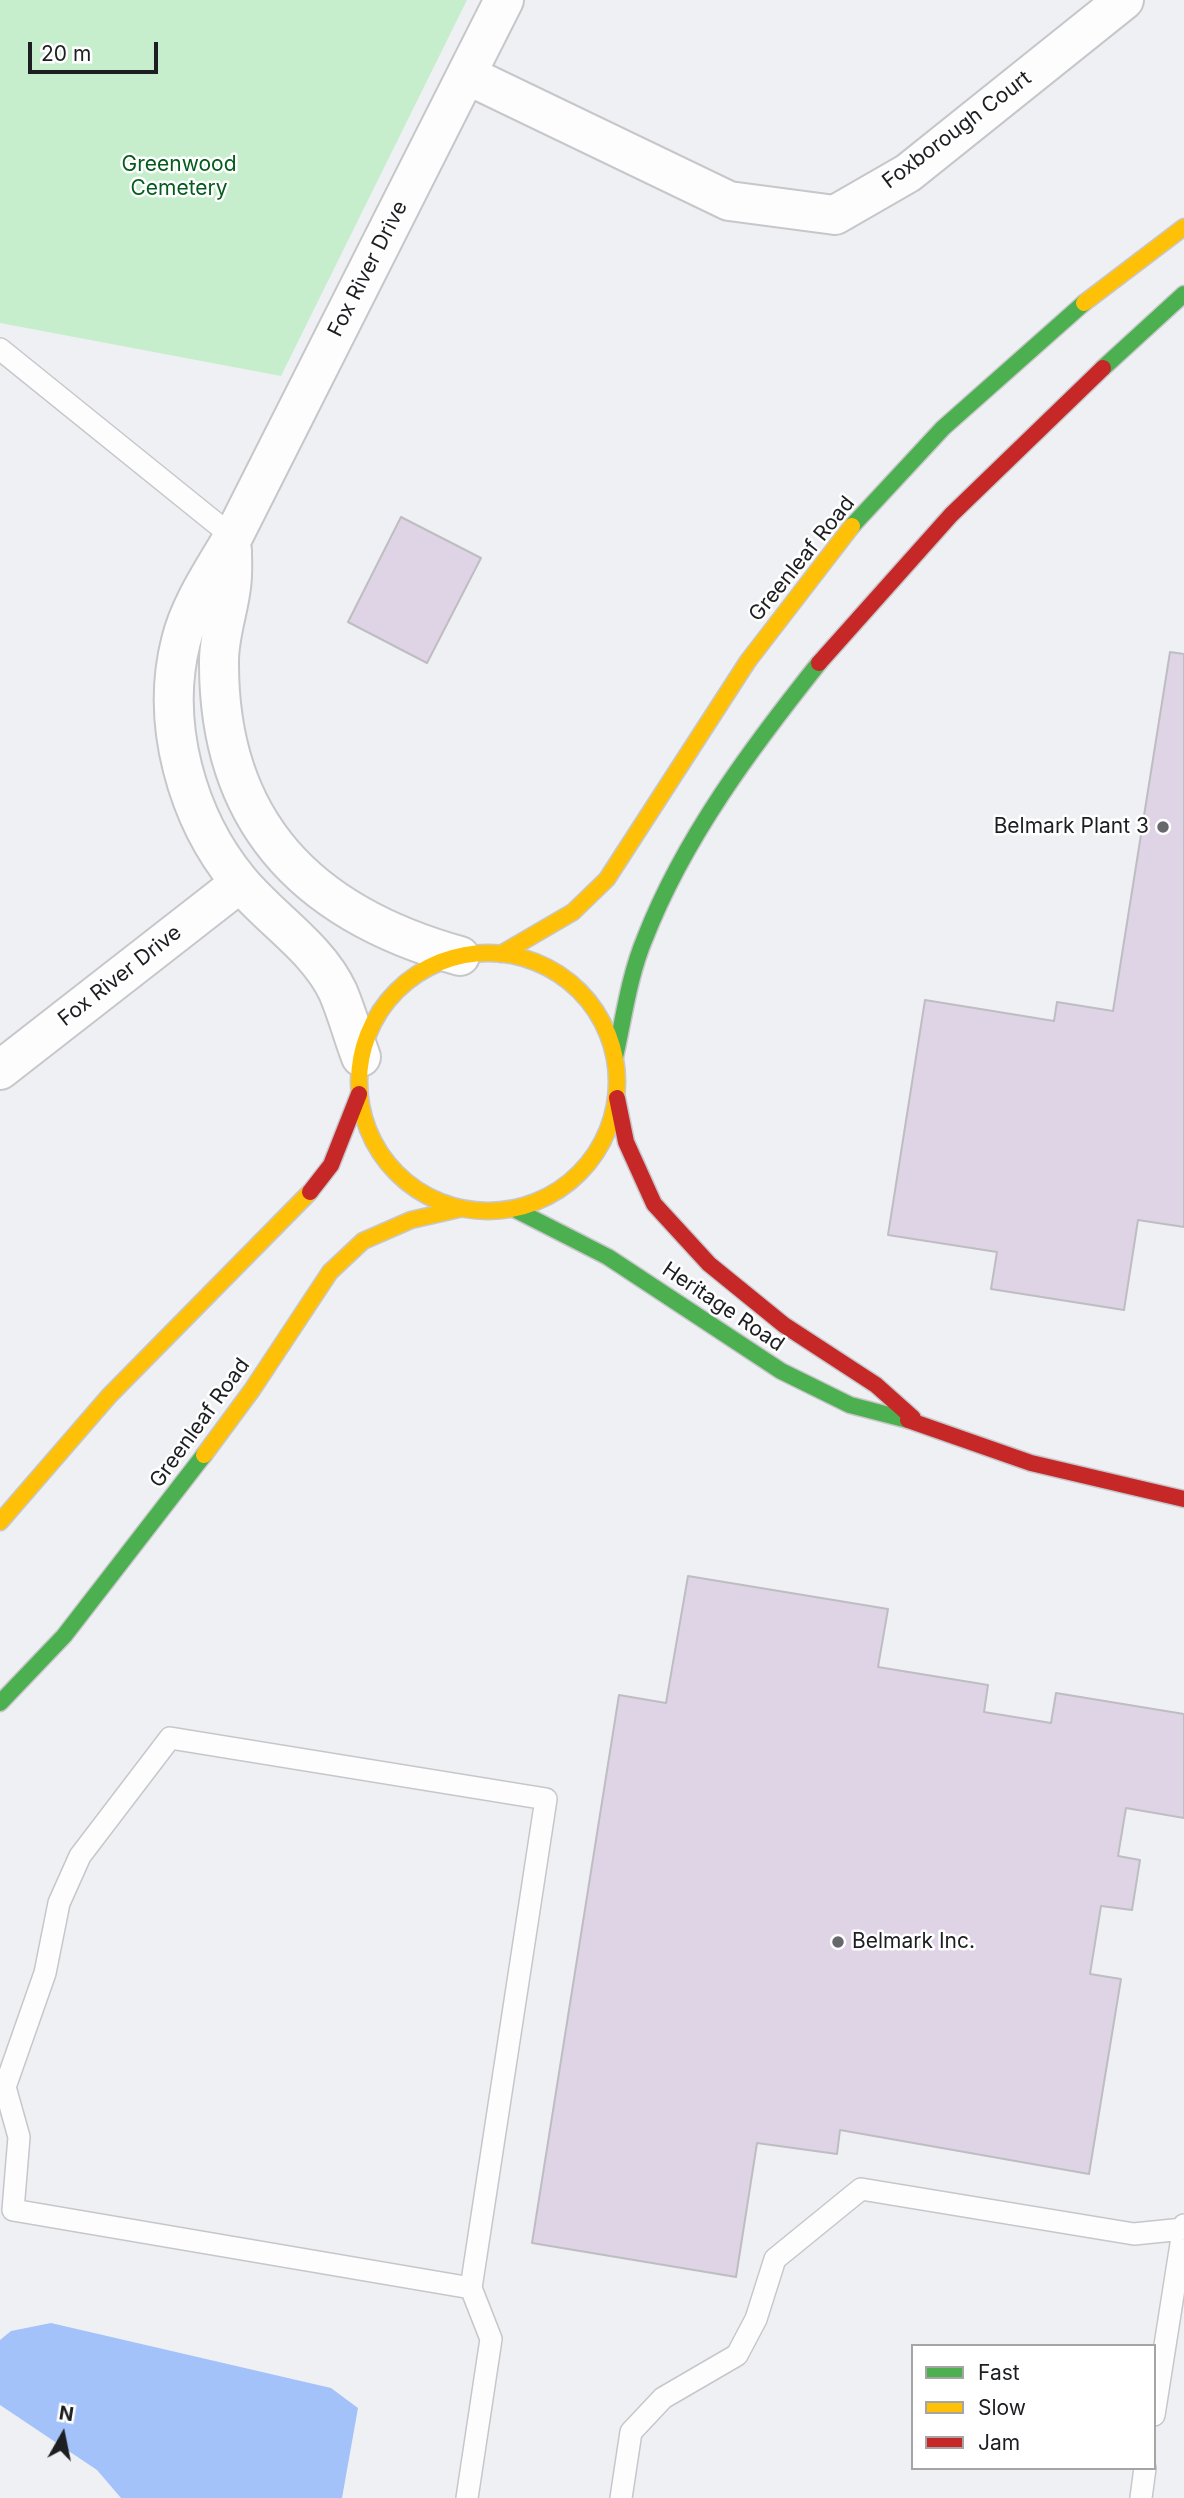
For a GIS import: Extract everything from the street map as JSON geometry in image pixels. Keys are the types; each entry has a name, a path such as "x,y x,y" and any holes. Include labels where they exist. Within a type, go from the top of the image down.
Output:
{"main road":[{"name":"Greenleaf Road","path":"501,954 564,918 593,895 622,857 721,699 818,567 904,470 1023,354 1126,269 1184,228"},
{"path":"360,1075 367,1129 375,1145 397,1174 426,1196 459,1209 514,1209 550,1196 582,1171 606,1137 617,1098 615,1057 637,963 668,889 713,808 774,720 845,629 926,540 1046,419 1184,294"},
{"path":"0,1522 108,1396 311,1191 331,1165 360,1075 373,1023 393,994 422,972 460,956 501,954 541,964 575,986 601,1018 615,1057"},
{"name":"Heritage Road","path":"617,1098 626,1142 654,1204 709,1264 784,1325 876,1385 917,1422"},
{"name":"Greenleaf Road","path":"0,1703 64,1636 163,1510 252,1390 330,1272 363,1241 411,1220 459,1209"},
{"name":"Heritage Road","path":"514,1209 608,1257 781,1371 850,1405 917,1422 1031,1463 1184,1499"}],"street":[{"name":"Fox River Drive","path":"360,1075 337,990 310,953 240,883 215,851 195,811 180,754 175,700 180,643 189,617 233,537 503,0"},
{"name":"Foxborough Court","path":"467,75 729,201 835,215 908,173 1124,0"},
{"name":"Fox River Drive","path":"233,537 232,586 222,625 219,673 221,714 240,790 268,837 308,883 360,918 419,945 460,956"},
{"name":"Fox River Drive","path":"0,1070 240,883"}],"lane":[{"path":"0,349 233,537"},
{"path":"467,2498 491,2339 471,2288 547,1799 170,1738 80,1856 59,1903 45,1973 2,2086 19,2137 13,2210 471,2288"},
{"path":"621,2498 631,2432 663,2398 737,2355 752,2329 775,2259 861,2189 1134,2234 1184,2227 1156,2402"},
{"path":"1140,2498 1145,2470"}],"green space":[{"name":"Greenwood Cemetery","path":"0,0 467,0 281,376 0,323"}],"water":[{"path":"51,2323 331,2388 358,2408 342,2498 121,2498 97,2470 0,2405 0,2340 11,2331"}],"building":[{"path":"401,517 481,558 427,663 348,622"},
{"name":"Belmark Plant 3","path":"1170,652 1184,654 1184,1227 1138,1220 1124,1310 991,1289 997,1252 888,1235 925,1000 1054,1021 1057,1002 1113,1011"},
{"name":"Belmark Inc.","path":"688,1576 888,1609 878,1667 988,1685 984,1712 1051,1723 1056,1693 1184,1714 1184,1818 1126,1808 1118,1856 1140,1860 1132,1910 1101,1906 1090,1974 1121,1979 1089,2174 840,2130 837,2154 757,2143 736,2277 532,2243 619,1695 666,1703"}],"traffic: fast":[{"path":"1103,368 1184,294"},
{"path":"852,526 943,428 1084,303"},
{"path":"615,1057 639,952 679,865 721,794 819,663"},
{"path":"514,1209 608,1257 781,1371 850,1405 908,1420"},
{"path":"0,1703 64,1636 204,1455"}],"traffic: slow":[{"path":"1084,303 1184,227"},
{"path":"501,954 573,912 607,879 748,661 852,526"},
{"path":"475,953 501,953 526,958 549,968 570,982 588,1000 602,1021 612,1044 617,1082 612,1120 602,1143 588,1164 570,1182 549,1196 526,1206 501,1211 475,1211 450,1206 427,1196 406,1182 388,1164 374,1143 364,1120 359,1095 359,1069 364,1044 374,1021 388,1000 406,982 427,968 450,958 475,953"},
{"path":"0,1522 109,1396 310,1192"},
{"path":"204,1455 252,1390 330,1272 363,1241 411,1220 459,1209"}],"traffic: jam":[{"path":"819,663 951,515 1103,368"},
{"path":"310,1192 331,1165 359,1094"},
{"path":"617,1098 626,1142 654,1204 709,1264 784,1325 876,1385 913,1418"},
{"path":"908,1420 1031,1463 1184,1499"}],"place":[{"name":"Belmark Plant 3","path":"1163,827"},
{"name":"Belmark Inc.","path":"838,1942"}]}
